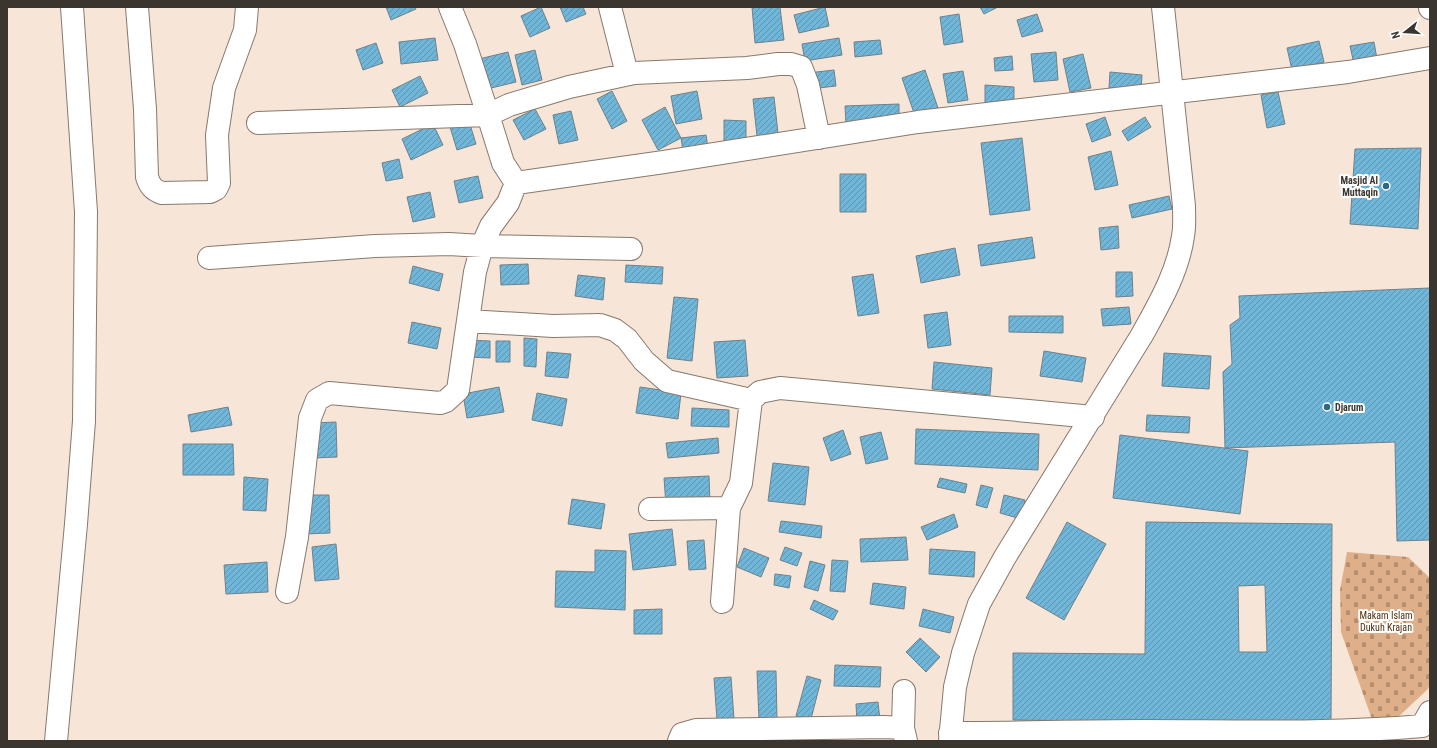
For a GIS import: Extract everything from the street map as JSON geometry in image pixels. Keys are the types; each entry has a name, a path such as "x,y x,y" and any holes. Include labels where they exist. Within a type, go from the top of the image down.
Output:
{"street":[{"path":"56,741 84,421 86,212 72,7"},
{"path":"137,7 145,109 147,177 149,184 155,191 162,194 210,192 216,189 219,183 217,135 224,88 245,30 247,7"},
{"path":"450,7 466,44 503,163 516,183"},
{"path":"610,7 627,74"},
{"path":"1163,7 1184,206 1184,235 1179,255 1161,300 1093,416 1005,557 979,604 963,653 955,687 950,737 1144,731 1312,736 1424,726"},
{"path":"516,183 918,122 1172,94 1348,72 1430,58"},
{"path":"258,123 488,115 509,105 569,87 627,74 748,68 791,64 801,67 806,79 819,138"},
{"path":"287,592 297,537 310,418 317,400 329,393 440,403 446,401 458,390 475,272 482,246 492,226 508,203 516,183"},
{"path":"209,258 375,246 449,244 631,249"},
{"path":"468,321 553,326 600,325 615,330 627,339 644,361 667,381 751,400"},
{"path":"722,602 729,508 741,483 751,400 760,392 780,388 1093,416"},
{"path":"650,509 729,508"},
{"path":"679,741 682,734 696,730 904,735 904,691"}],"green space":[{"name":"Makam Islam Dukuh Krajan","path":"1347,552 1408,557 1430,578 1430,683 1428,689 1397,718 1374,725 1341,632 1340,590"}],"building":[{"path":"386,7 415,7 416,9 391,20"},
{"path":"541,7 550,28 530,37 521,16"},
{"path":"560,7 583,7 586,14 566,22"},
{"path":"752,7 780,7 784,40 755,43"},
{"path":"825,7 829,26 799,33 794,15"},
{"path":"980,7 998,7 984,14"},
{"path":"959,14 963,42 944,45 940,17"},
{"path":"1037,14 1043,31 1022,37 1017,20"},
{"path":"435,38 438,60 401,64 399,42"},
{"path":"839,38 842,55 805,61 802,44"},
{"path":"880,40 882,54 855,57 854,42"},
{"path":"1319,41 1324,62 1292,70 1287,48"},
{"path":"1374,42 1377,59 1354,64 1350,46"},
{"path":"376,43 383,63 363,70 356,50"},
{"path":"535,50 542,80 522,85 515,55"},
{"path":"508,52 516,82 487,89 479,59"},
{"path":"1056,52 1058,80 1034,82 1031,54"},
{"path":"1083,54 1091,88 1070,92 1063,59"},
{"path":"1012,56 1013,70 995,71 994,58"},
{"path":"834,70 836,86 810,89 808,73"},
{"path":"925,70 938,108 915,116 902,78"},
{"path":"963,71 968,100 948,103 943,74"},
{"path":"1110,72 1142,75 1141,90 1109,88"},
{"path":"420,76 428,93 400,107 392,90"},
{"path":"985,85 1014,87 1014,104 985,103"},
{"path":"612,91 627,121 612,129 597,99"},
{"path":"697,91 702,119 676,124 671,96"},
{"path":"1278,92 1285,124 1267,128 1261,95"},
{"path":"774,97 778,133 757,136 753,99"},
{"path":"899,104 899,122 846,124 845,106"},
{"path":"665,107 681,138 658,150 642,120"},
{"path":"535,109 546,129 524,140 513,120"},
{"path":"571,111 578,140 559,144 553,115"},
{"path":"1105,117 1111,135 1092,142 1086,124"},
{"path":"1145,117 1151,127 1128,141 1122,131"},
{"path":"724,120 746,121 746,149 724,149"},
{"path":"469,121 476,144 457,150 450,127"},
{"path":"433,124 443,145 411,160 402,139"},
{"path":"706,135 709,154 684,157 681,138"},
{"path":"1022,138 1030,210 990,215 981,143"},
{"name":"Masjid Al Muttaqin","path":"1421,148 1418,229 1350,224 1355,149"},
{"path":"1111,151 1118,185 1095,190 1088,157"},
{"path":"399,159 403,178 386,181 382,163"},
{"path":"840,174 866,174 866,212 840,212"},
{"path":"478,176 483,198 459,203 454,181"},
{"path":"430,192 435,217 413,222 407,197"},
{"path":"1169,196 1172,209 1132,218 1129,205"},
{"path":"1118,226 1119,248 1101,250 1099,228"},
{"path":"1032,237 1035,258 981,266 978,245"},
{"path":"955,248 960,275 921,283 916,256"},
{"path":"528,264 529,284 501,285 500,265"},
{"path":"626,265 663,267 662,284 625,282"},
{"path":"413,266 443,274 439,291 409,283"},
{"path":"1116,272 1132,272 1133,296 1116,297"},
{"path":"873,274 879,313 858,316 852,277"},
{"path":"578,275 605,278 603,300 575,296"},
{"name":"Djarum","path":"1430,288 1430,540 1397,541 1395,442 1225,448 1223,372 1232,364 1230,325 1240,318 1239,296"},
{"path":"674,297 698,299 692,361 667,358"},
{"path":"1129,307 1131,324 1103,326 1101,309"},
{"path":"947,312 951,345 928,348 924,315"},
{"path":"1009,316 1063,316 1063,333 1009,332"},
{"path":"412,322 441,328 437,349 408,343"},
{"path":"524,338 537,339 536,367 524,366"},
{"path":"467,340 490,341 490,358 466,357"},
{"path":"745,340 748,376 717,378 714,342"},
{"path":"496,341 510,341 510,362 496,362"},
{"path":"1044,351 1086,358 1082,382 1040,376"},
{"path":"547,352 571,354 568,378 545,376"},
{"path":"1164,353 1211,356 1209,389 1162,386"},
{"path":"934,362 992,368 990,395 932,389"},
{"path":"499,387 504,412 467,418 463,394"},
{"path":"640,387 681,393 678,419 636,413"},
{"path":"537,393 567,399 562,426 532,420"},
{"path":"228,407 232,425 191,432 188,415"},
{"path":"692,408 729,410 729,427 691,426"},
{"path":"1147,415 1190,417 1189,433 1146,431"},
{"path":"336,422 337,457 314,458 313,423"},
{"path":"916,429 1039,434 1038,470 915,464"},
{"path":"843,430 851,454 831,461 823,438"},
{"path":"881,432 888,459 866,464 860,437"},
{"path":"1120,435 1248,451 1240,514 1113,498"},
{"path":"718,438 719,453 668,458 666,443"},
{"path":"183,444 233,444 234,475 183,475"},
{"path":"773,463 809,467 805,505 768,501"},
{"path":"709,476 710,503 666,505 664,478"},
{"path":"244,477 268,479 266,511 243,510"},
{"path":"940,478 967,484 965,493 937,487"},
{"path":"981,485 993,488 987,508 976,505"},
{"path":"303,495 329,495 330,533 304,534"},
{"path":"1004,495 1025,500 1021,519 1000,513"},
{"path":"572,499 605,504 601,529 568,524"},
{"path":"954,514 958,527 927,540 921,527"},
{"path":"781,521 822,526 821,538 779,532"},
{"path":"1067,522 1106,544 1064,620 1026,598"},
{"path":"1146,522 1332,524 1331,724 1013,720 1013,653 1145,654","holes":["1265,585 1267,652 1239,652 1238,586"]},
{"path":"672,529 676,565 633,570 629,534"},
{"path":"906,537 908,560 861,562 860,539"},
{"path":"704,540 706,569 689,570 687,541"},
{"path":"336,544 339,579 315,581 312,547"},
{"path":"785,547 802,553 797,566 780,560"},
{"path":"744,548 769,558 761,577 737,567"},
{"path":"930,549 975,552 974,577 929,574"},
{"path":"595,550 626,551 625,610 555,607 556,571 595,572"},
{"path":"832,560 848,561 845,592 830,591"},
{"path":"810,561 825,565 818,591 804,587"},
{"path":"267,562 268,592 226,594 224,565"},
{"path":"775,574 791,576 789,588 774,585"},
{"path":"873,583 906,587 904,609 870,604"},
{"path":"814,600 838,611 833,620 810,609"},
{"path":"662,609 662,634 634,634 634,610"},
{"path":"923,609 954,617 950,633 919,626"},
{"path":"920,638 940,657 926,672 906,652"},
{"path":"835,665 881,667 880,687 834,686"},
{"path":"757,671 776,671 777,720 759,720"},
{"path":"807,676 821,680 811,719 796,716"},
{"path":"731,677 734,719 717,720 714,678"},
{"path":"878,702 880,720 857,722 856,704"}],"place":[{"name":"Masjid Al Muttaqin","path":"1386,186"},
{"name":"Djarum","path":"1327,407"}]}
